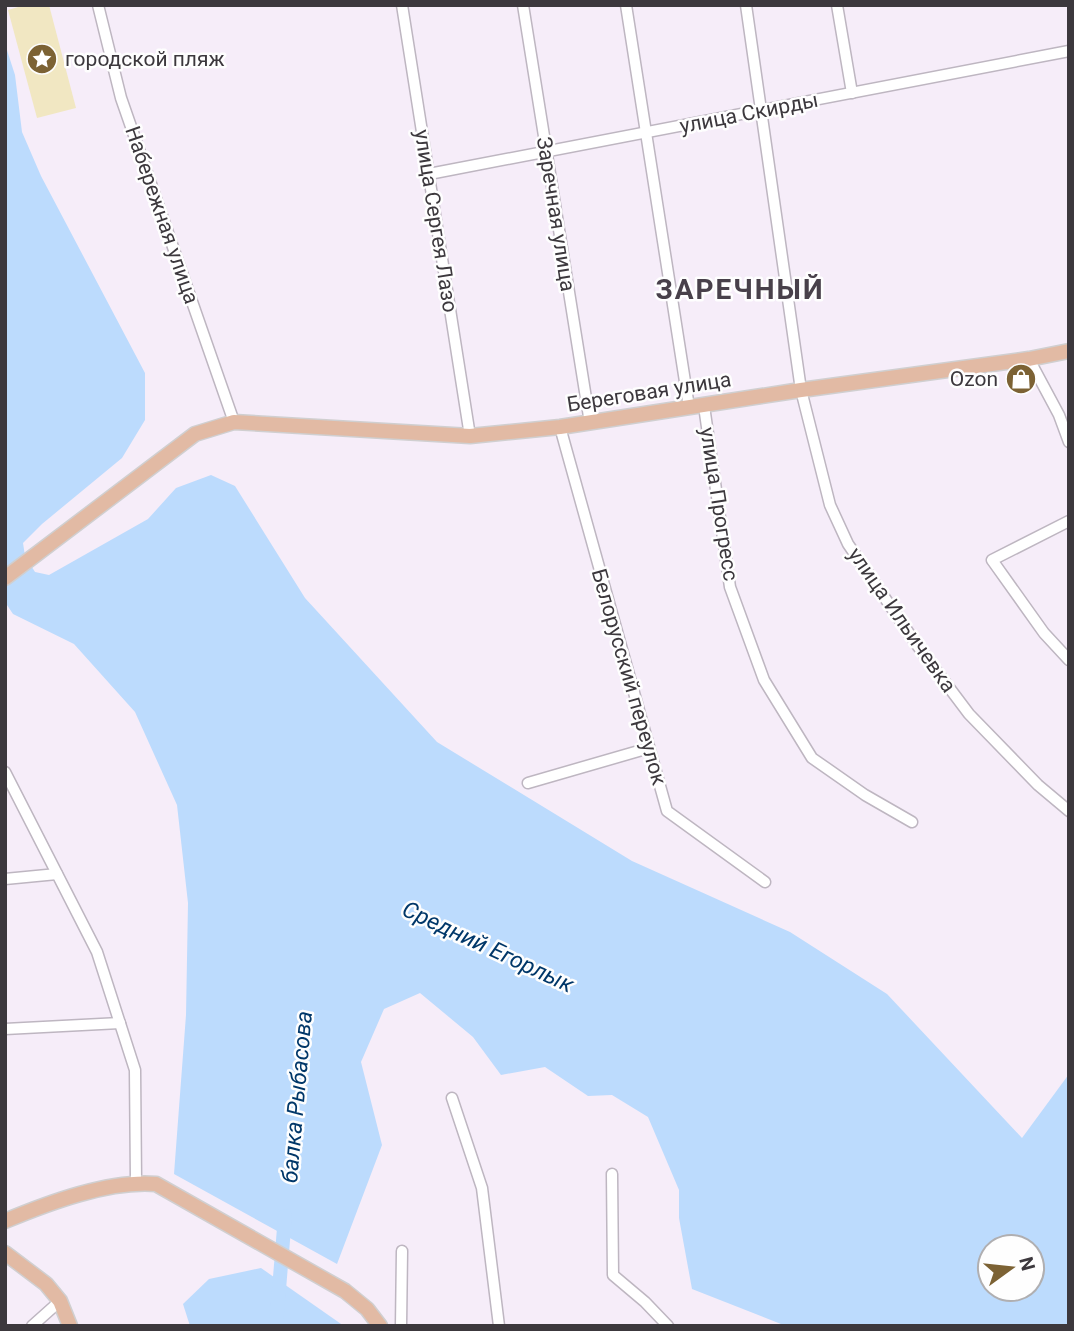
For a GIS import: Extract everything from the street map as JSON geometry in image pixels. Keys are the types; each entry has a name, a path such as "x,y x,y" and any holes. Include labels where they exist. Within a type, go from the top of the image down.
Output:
{"main road":[{"name":"Береговая улица","path":"233,422 470,436 560,428 1069,351"},
{"path":"5,578 195,434 233,422"},
{"path":"5,1213 33,1209 136,1182 156,1184 345,1291 367,1309 380,1326"},
{"path":"5,1221 33,1209"},
{"path":"5,1253 46,1284 60,1301 70,1326"}],"street":[{"name":"Набережная улица","path":"98,5 121,98 233,422"},
{"name":"улица Сергея Лазо","path":"402,5 470,436"},
{"name":"Заречная улица","path":"523,5 590,423"},
{"name":"улица Прогресс","path":"626,5 646,133 730,587 764,681 812,758 865,795 912,822"},
{"name":"улица Ильичевка","path":"746,5 801,390 830,505 848,544 917,645 969,714 1038,785 1069,811"},
{"path":"837,5 852,93"},
{"name":"улица Скирды","path":"429,174 1069,51"},
{"path":"1029,359 1059,415 1069,442"},
{"name":"Белорусский переулок","path":"560,428 667,811 765,882"},
{"path":"1069,521 992,560 1044,633 1069,660"},
{"path":"528,783 649,748"},
{"path":"5,772 97,952 120,1023 135,1070 136,1182"},
{"path":"5,879 57,874"},
{"path":"5,1029 120,1023"},
{"path":"452,1098 482,1188 499,1326"},
{"path":"612,1174 613,1275 668,1326"},
{"path":"401,1326 402,1251"},
{"path":"32,1326 60,1301"}],"sand":[{"name":"городской пляж","path":"25,5 49,5 76,108 37,118 8,10"}],"water":[{"name":"Средний Егорлык","path":"5,44 15,75 22,132 41,176 145,373 145,420 122,458 23,543 25,556 35,572 49,575 148,519 176,488 211,475 235,486 305,598 437,742 632,861 790,932 887,994 1022,1138 1069,1074 1069,1326 786,1326 692,1289 679,1218 679,1190 648,1117 612,1095 588,1096 545,1067 501,1075 473,1037 420,993 384,1009 361,1062 382,1145 337,1264 174,1174 186,1015 188,903 177,805 135,712 74,644 13,614 5,602"},
{"path":"261,1268 344,1326 190,1326 183,1304 209,1279"}],"waterway":[{"name":"балка Рыбасова","path":"276,1326 285,1216"}],"place":[{"name":"городской пляж","path":"42,59"},
{"name":"Ozon","path":"1021,379"}],"district":[{"name":"ЗАРЕЧНЫЙ","path":"740,289"}]}
